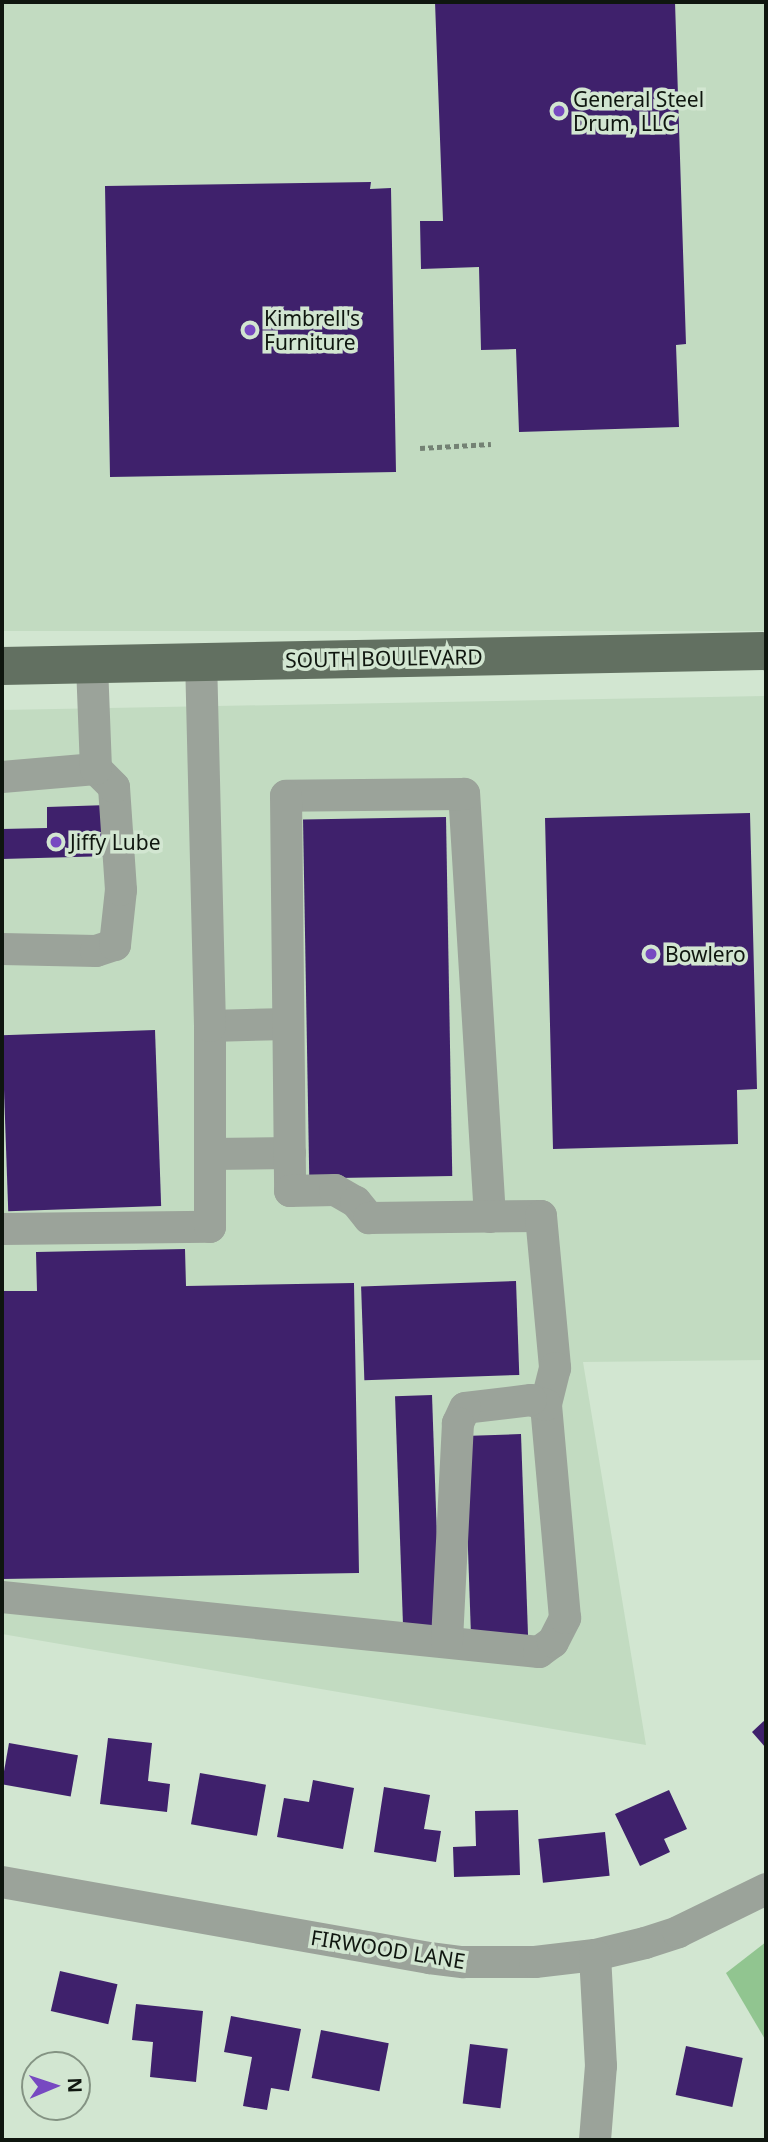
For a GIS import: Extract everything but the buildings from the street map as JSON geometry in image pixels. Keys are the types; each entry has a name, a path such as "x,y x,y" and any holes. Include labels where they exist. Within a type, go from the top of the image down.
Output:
{"main road":[{"name":"SOUTH BOULEVARD","path":"2,666 766,651"}],"street":[{"path":"2,1229 210,1227 210,1026 201,662"},
{"path":"2,949 96,951 115,945 121,890 114,787 96,769 92,664"},
{"path":"2,777 96,769"},
{"path":"2,1597 539,1652 553,1642 565,1618 546,1405 555,1368 541,1216 490,1217 369,1218 356,1202 335,1190 290,1191 286,796 464,794 490,1217"},
{"path":"210,1026 288,1024"},
{"path":"210,1154 290,1153"},
{"path":"447,1641 458,1423 465,1408 531,1400 546,1405"},
{"name":"FIRWOOD LANE","path":"2,1882 429,1958 535,1962 595,1955 678,1932 766,1889"},
{"path":"595,1955 601,2066 595,2140"}],"path":[{"path":"420,448 491,444"}],"shaded area":[{"path":"2,2 766,2 766,631 2,631"},
{"path":"766,696 766,1360 583,1362 646,1745 2,1634 2,710"}],"green space":[{"path":"766,1942 766,2041 726,1973"}],"place":[{"name":"General Steel Drum, LLC","path":"559,111"},
{"name":"Kimbrell's Furniture","path":"250,330"},
{"name":"Jiffy Lube","path":"56,842"},
{"name":"Bowlero","path":"651,954"}]}
